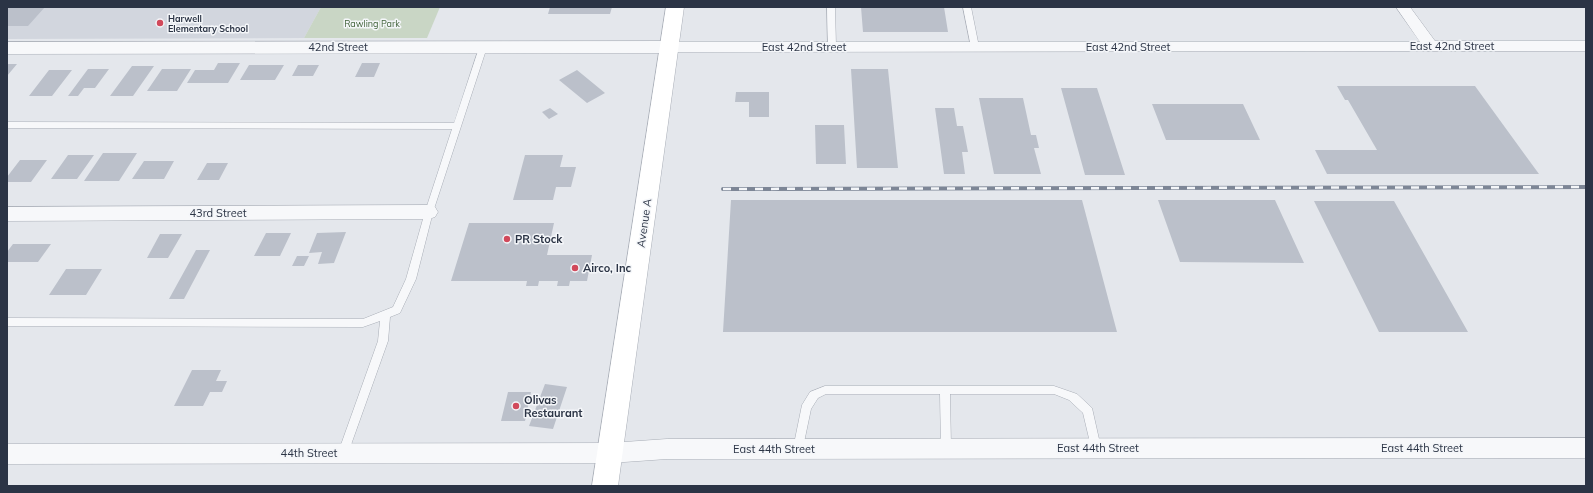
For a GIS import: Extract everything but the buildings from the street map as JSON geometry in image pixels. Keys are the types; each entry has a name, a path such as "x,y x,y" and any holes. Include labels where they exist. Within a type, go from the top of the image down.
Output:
{"main road":[{"name":"Avenue A","path":"606,486 675,7"}],"street":[{"path":"1403,7 1430,46"},
{"name":"East 42nd Street","path":"669,47 1586,46"},
{"name":"42nd Street","path":"7,48 669,47"},
{"name":"43rd Street","path":"7,214 429,212"},
{"name":"East 44th Street","path":"610,453 667,449 798,448 1586,448"},
{"name":"44th Street","path":"7,454 610,453"}],"lane":[{"path":"831,7 832,47"},
{"path":"967,7 975,47"},
{"path":"7,322 363,323 397,310 410,279 429,212 483,47"},
{"path":"7,125 457,126"},
{"path":"343,453 383,341 385,315"},
{"path":"798,448 806,408 814,395 825,390 1054,390 1073,397 1088,411 1096,448"},
{"path":"945,390 944,409 946,448"}],"shaded area":[{"name":"Harwell Elementary School","path":"7,7 321,7 304,38 7,39"}],"green space":[{"name":"Rawling Park","path":"321,7 440,7 427,38 304,38"}],"railway":[{"path":"723,189 1586,187"}],"place":[{"name":"Harwell Elementary School","path":"160,23"},
{"name":"PR Stock","path":"507,239"},
{"name":"Airco, Inc","path":"575,268"},
{"name":"Olivas Restaurant","path":"516,406"}]}
